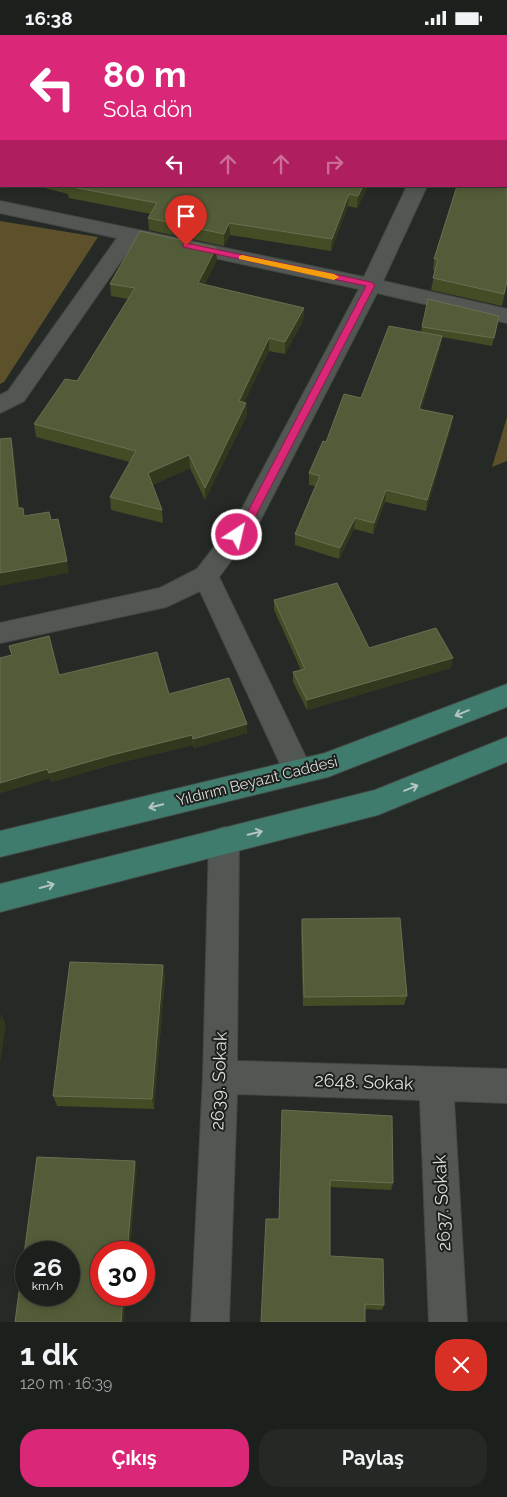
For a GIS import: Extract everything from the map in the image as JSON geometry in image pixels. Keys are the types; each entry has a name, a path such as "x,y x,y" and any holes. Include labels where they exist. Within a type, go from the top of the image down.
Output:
{"main road":[{"name":"Yıldırım Beyazıt Caddesi","path":"0,844 328,765 507,695"},
{"path":"0,898 378,802 507,749"}],"street":[{"path":"0,633 166,597 206,576 248,521 371,285 417,187"},
{"path":"0,207 371,285 507,316"},
{"path":"0,405 16,396 130,234"},
{"path":"206,576 298,772"},
{"name":"2639. Sokak","path":"210,1322 220,1077 224,840"},
{"name":"2648. Sokak","path":"220,1077 507,1086"},
{"name":"2637. Sokak","path":"436,1084 448,1322"}],"shaded area":[{"path":"0,221 98,237 4,382 0,384"},
{"path":"507,417 507,461 492,467"}],"building":[{"path":"72,187 362,187 358,196 349,194 332,239 229,223 224,234 148,218 157,203"},
{"path":"457,187 507,187 507,281 504,294 433,278 438,259 434,259"},
{"path":"140,231 216,248 198,283 304,308 285,342 269,338 239,401 246,403 205,488 189,455 148,473 162,510 110,497 136,451 34,424 65,379 77,381 135,288 110,284"},
{"path":"428,299 499,316 494,338 422,327"},
{"path":"389,326 442,336 419,409 453,416 427,500 386,490 374,523 355,518 340,548 295,534 320,476 309,473 323,441 326,442 344,394 361,398"},
{"path":"11,438 18,508 23,508 24,516 49,512 51,520 58,519 67,561 0,573 0,439"},
{"path":"337,583 369,648 436,628 453,658 307,700 293,672 305,669 274,600"},
{"path":"49,636 59,675 157,652 169,694 229,678 247,724 193,739 192,735 49,773 47,769 0,783 0,658 12,655 9,646"},
{"path":"400,918 407,996 304,997 302,919"},
{"path":"70,962 163,965 152,1099 53,1096"},
{"path":"282,1110 392,1116 393,1183 330,1180 330,1256 383,1259 384,1305 365,1304 365,1322 261,1322 266,1219 279,1219"},
{"path":"37,1157 135,1161 128,1241 90,1241 90,1306 122,1306 121,1322 15,1322 17,1306 80,1306 80,1241 26,1241"}],"slow traffic":[{"path":"242,257 334,277"}],"route":[{"path":"186,246 371,285 248,521 237,535"}]}
